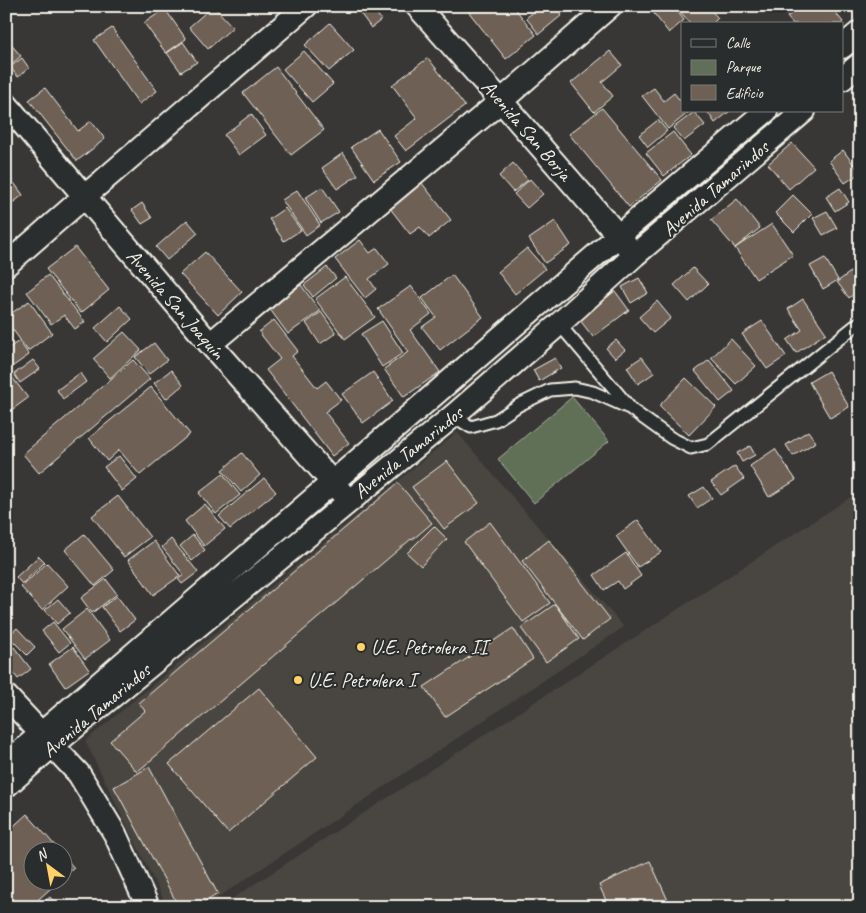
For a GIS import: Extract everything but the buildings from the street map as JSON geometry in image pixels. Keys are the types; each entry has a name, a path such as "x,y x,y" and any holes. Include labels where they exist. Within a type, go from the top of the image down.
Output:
{"street":[{"path":"6,265 306,6"},
{"name":"Avenida San Borja","path":"416,6 501,100 635,255"},
{"path":"210,344 610,6"},
{"path":"844,45 860,32"},
{"path":"844,76 860,64"},
{"name":"Avenida San Joaquín","path":"6,104 210,344 348,501"},
{"name":"Avenida Tamarindos","path":"6,786 46,739 332,482 765,112"},
{"name":"Avenida Tamarindos","path":"6,764 46,739 453,416 635,255 803,112"},
{"path":"6,696 79,774 115,834 148,907"}],"lane":[{"path":"453,416 471,427 496,420 519,405 550,390 575,388 593,392 632,410 671,438 691,448 708,444 860,322"},
{"path":"559,324 632,410"}],"shaded area":[{"path":"457,432 624,627 204,907 167,907 85,741"},
{"path":"860,491 860,907 219,907"}],"green space":[{"path":"572,397 609,441 534,503 498,459"}],"place":[{"name":"U.E. Petrolera II","path":"361,647"},
{"name":"U.E. Petrolera I","path":"298,680"}]}
